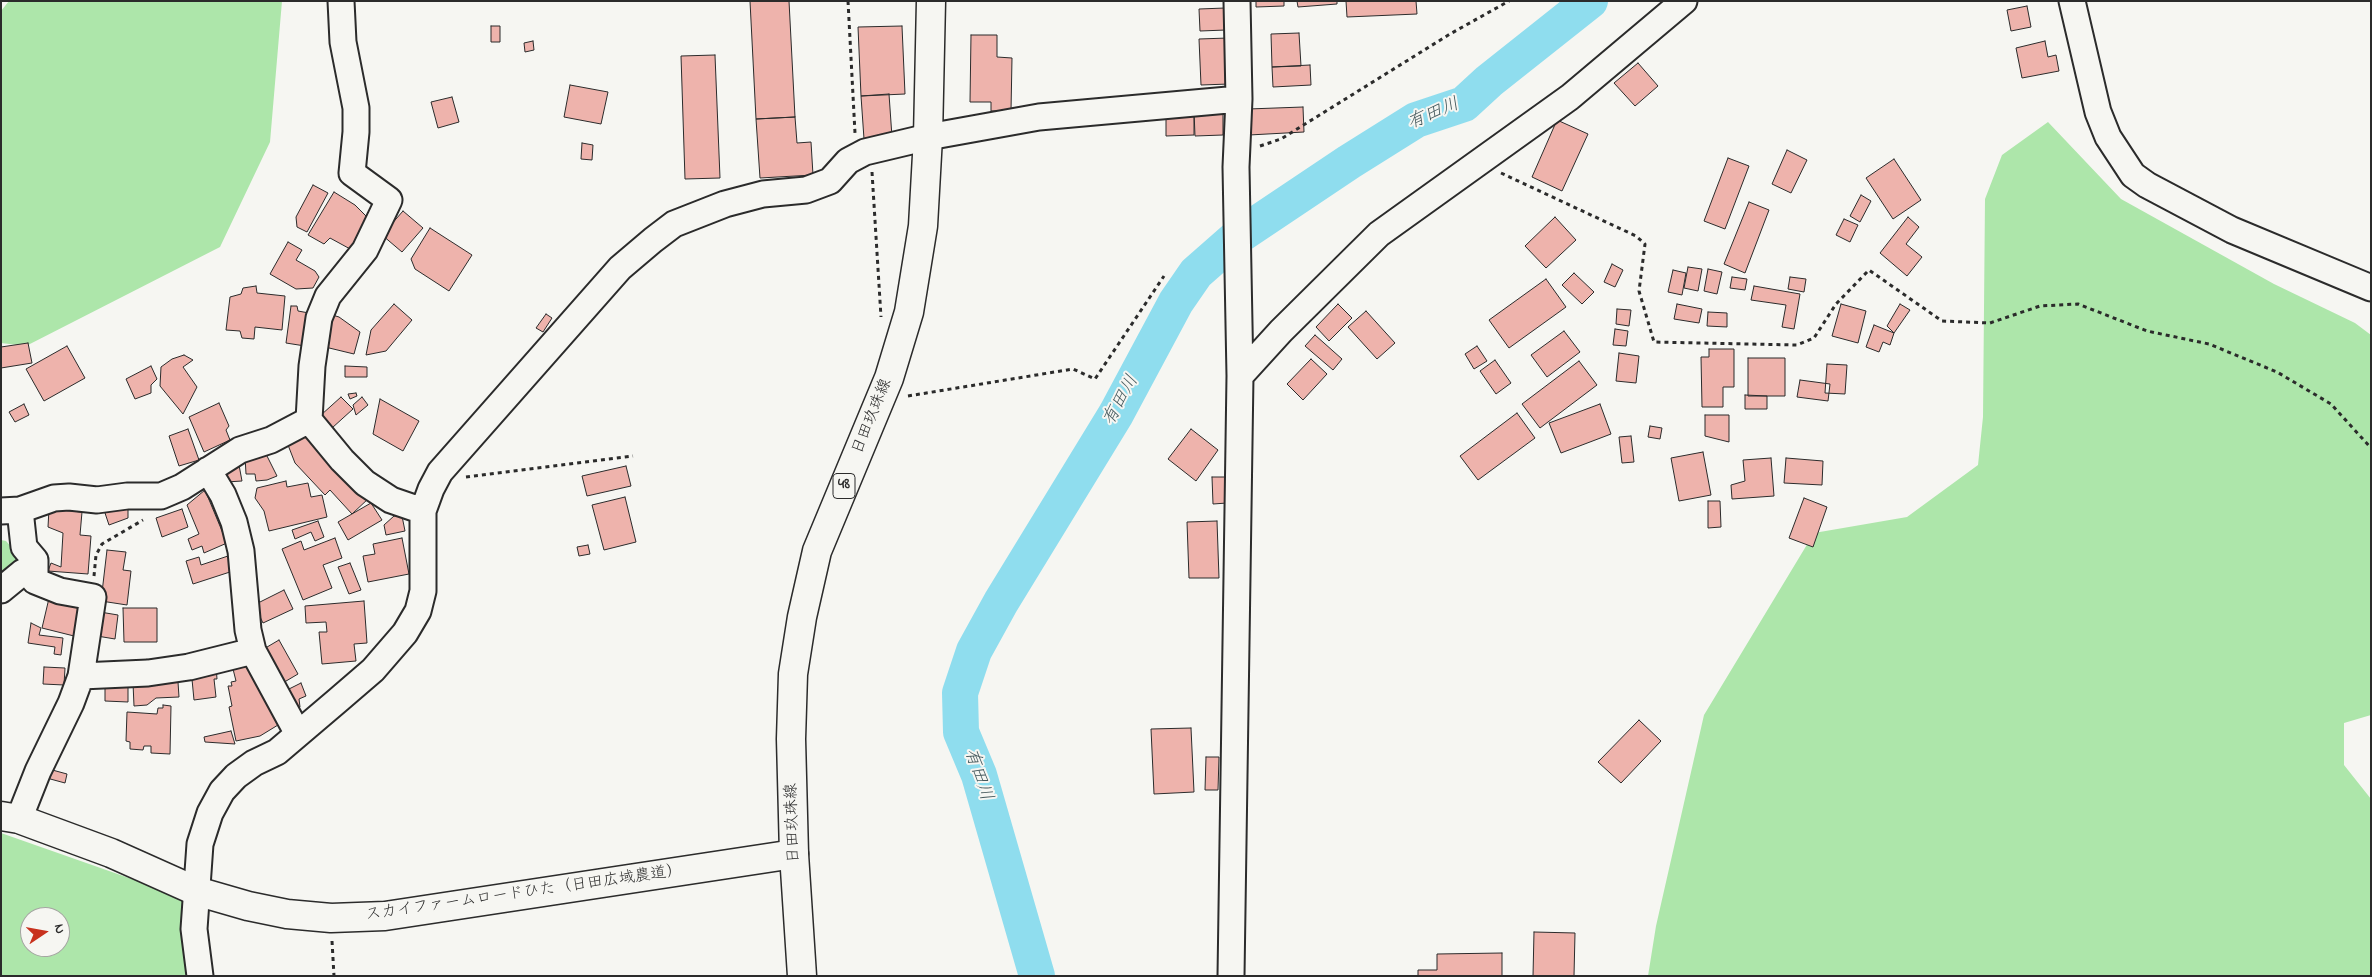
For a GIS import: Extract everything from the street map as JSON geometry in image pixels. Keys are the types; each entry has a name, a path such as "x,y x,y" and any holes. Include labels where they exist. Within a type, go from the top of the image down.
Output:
{"main road":[{"name":"日田玖珠線","path":"802,976 794,854 791,739 793,674 802,617 817,552 889,378 909,312 923,226 928,137 931,1"},
{"name":"スカイファームロードひた（日田広域農道）","path":"10,817 111,853 196,891 248,906 287,914 330,918 385,916 794,854"}],"street":[{"path":"341,1 343,42 356,108 352,173 389,200 365,250 328,296 319,318 312,366 309,420 342,460 366,483 391,500 423,511"},
{"path":"1231,976 1239,367 1238,1"},
{"path":"1239,367 1281,331 1380,234 1570,97 1684,1"},
{"path":"2072,1 2098,112 2108,137 2133,175 2147,185 2232,230 2371,288"},
{"path":"200,976 194,929 200,844 210,814 222,792 236,776 254,763 277,752 373,670 405,633 418,611 423,591 425,568 423,511 440,472 620,268 653,240 674,224 725,204 763,194 806,190 830,180 848,161 860,155 928,137 1040,117 1238,99"},
{"path":"10,817 38,772 71,703 81,676 93,597 60,591 35,581 35,560 24,547 11,510 54,498 69,497 97,500 127,496 162,496 182,487 240,450 271,440 309,420"},
{"path":"208,470 223,495 234,522 241,551 248,630 253,651 298,734"},
{"path":"1,590 23,572 35,572"},
{"path":"81,676 148,673 188,667 253,651"}],"path":[{"path":"848,1 860,155 873,174 881,326"},
{"path":"1237,159 1258,146 1281,139 1450,34 1509,1"},
{"path":"1479,163 1636,236 1645,244 1639,292 1654,342 1797,345 1814,338 1836,304 1869,270 1942,321 1990,323 2040,306 2078,304 2147,331 2209,344 2277,372 2331,404 2371,448"},
{"path":"880,400 1073,369 1095,378 1164,276"},
{"path":"435,480 633,456"},
{"path":"93,597 96,555 102,544 154,513 159,506 162,496"},
{"path":"330,918 334,976"}],"green space":[{"path":"9,1 282,1 270,142 220,247 26,346 1,343 1,11"},
{"path":"2048,122 2121,199 2274,284 2355,323 2371,335 2371,715 2344,723 2344,765 2371,799 2371,976 1648,976 1656,926 1704,715 1814,533 1907,517 1978,465 1983,417 1985,199 2002,155"},
{"path":"1,540 6,541 26,563 1,583"},
{"path":"1,833 183,897 191,976 1,976"}],"building":[{"path":"750,1 789,1 795,117 756,119"},
{"path":"1256,1 1284,1 1284,6 1256,7"},
{"path":"1297,1 1337,1 1337,4 1298,7"},
{"path":"1346,1 1416,1 1417,14 1347,17"},
{"path":"2027,6 2031,27 2011,31 2007,10"},
{"path":"1225,8 1226,30 1200,31 1199,9"},
{"path":"491,26 500,26 500,42 491,42"},
{"path":"902,26 905,94 861,96 858,27"},
{"path":"1299,33 1301,66 1272,67 1271,34"},
{"path":"971,35 997,35 997,57 1012,58 1011,111 991,111 991,102 970,102"},
{"path":"1228,38 1229,84 1201,85 1199,39"},
{"path":"533,41 534,50 525,52 524,43"},
{"path":"2045,41 2048,57 2056,55 2059,71 2022,78 2016,48"},
{"path":"715,55 720,178 685,179 681,56"},
{"path":"1638,63 1658,86 1635,106 1614,83"},
{"path":"1310,65 1311,85 1273,87 1272,67"},
{"path":"570,85 608,92 601,124 564,117"},
{"path":"889,94 892,137 864,139 861,96"},
{"path":"452,97 459,122 438,128 431,102"},
{"path":"1303,107 1304,132 1249,135 1248,109"},
{"path":"1194,111 1194,135 1166,136 1166,112"},
{"path":"1194,111 1223,111 1223,135 1195,136"},
{"path":"795,117 797,143 811,142 813,175 760,178 756,119"},
{"path":"1557,120 1588,134 1562,191 1532,177"},
{"path":"582,143 593,145 592,160 581,159"},
{"path":"1787,150 1807,160 1791,193 1772,184"},
{"path":"1728,158 1749,166 1725,229 1704,221"},
{"path":"1894,159 1921,200 1893,219 1866,178"},
{"path":"313,185 328,193 307,232 297,227 296,217"},
{"path":"334,192 355,205 369,219 352,250 330,238 324,244 308,235"},
{"path":"1861,195 1871,201 1860,222 1850,216"},
{"path":"1749,202 1769,210 1745,273 1724,264"},
{"path":"403,211 423,228 402,252 382,235"},
{"path":"1555,217 1576,240 1546,268 1525,246"},
{"path":"1908,217 1919,227 1906,244 1922,257 1907,276 1880,253"},
{"path":"1844,219 1858,225 1850,242 1836,235"},
{"path":"430,228 472,255 449,291 415,269 411,259"},
{"path":"288,242 302,250 296,260 315,271 319,277 313,288 296,289 270,274"},
{"path":"1612,264 1623,270 1615,287 1604,282"},
{"path":"1688,267 1702,269 1698,291 1684,288"},
{"path":"1708,269 1722,272 1717,294 1704,291"},
{"path":"1673,270 1686,273 1682,295 1668,292"},
{"path":"1574,273 1594,292 1582,304 1562,285"},
{"path":"1732,277 1747,279 1745,290 1730,288"},
{"path":"1790,277 1806,279 1804,292 1788,289"},
{"path":"1546,279 1566,307 1509,348 1489,320"},
{"path":"256,286 257,293 285,296 282,330 255,327 254,339 242,338 240,331 226,330 230,297 241,294 243,288"},
{"path":"1754,286 1800,294 1794,329 1782,327 1786,305 1751,300"},
{"path":"394,304 412,320 386,351 366,355 371,330"},
{"path":"1338,304 1352,318 1329,341 1316,327"},
{"path":"1677,304 1702,309 1699,323 1674,319"},
{"path":"1841,304 1866,311 1858,343 1832,336"},
{"path":"1900,304 1910,310 1894,333 1887,326"},
{"path":"291,306 297,306 298,311 309,313 305,346 286,343"},
{"path":"1617,309 1631,310 1629,326 1616,324"},
{"path":"1366,311 1395,343 1377,359 1348,327"},
{"path":"1708,312 1727,313 1727,327 1707,326"},
{"path":"329,314 339,317 360,332 354,354 321,346"},
{"path":"546,314 552,318 543,332 536,328"},
{"path":"1874,325 1894,333 1890,345 1883,342 1879,352 1866,347"},
{"path":"1615,329 1628,331 1626,346 1613,345"},
{"path":"1564,331 1580,352 1547,377 1531,355"},
{"path":"1315,335 1342,359 1333,370 1305,346"},
{"path":"28,343 32,363 1,368 1,347"},
{"path":"67,346 85,378 44,401 26,369"},
{"path":"1477,346 1487,361 1474,369 1465,354"},
{"path":"1709,349 1734,349 1734,387 1723,387 1723,407 1702,407 1701,357 1709,357"},
{"path":"1619,353 1639,356 1636,383 1616,381"},
{"path":"184,355 193,360 183,367 197,387 183,414 160,386 161,367 172,359"},
{"path":"1748,358 1785,358 1785,396 1748,396"},
{"path":"1311,359 1327,374 1303,400 1287,384"},
{"path":"1495,360 1511,383 1496,394 1480,371"},
{"path":"1579,361 1597,385 1540,428 1522,404"},
{"path":"1827,364 1847,365 1845,394 1825,393"},
{"path":"151,366 157,379 151,385 151,393 135,399 126,379"},
{"path":"345,366 367,367 367,377 345,377"},
{"path":"1800,380 1830,384 1828,401 1797,397"},
{"path":"356,393 357,396 350,399 348,394"},
{"path":"1745,395 1767,396 1767,409 1745,409"},
{"path":"341,397 353,409 332,428 321,415"},
{"path":"362,397 368,405 356,415 353,405"},
{"path":"380,399 419,421 403,451 373,434"},
{"path":"219,403 229,426 226,430 230,440 204,452 189,417"},
{"path":"24,404 29,415 15,422 9,412"},
{"path":"1600,404 1611,434 1561,453 1549,423"},
{"path":"1517,413 1535,438 1478,480 1460,456"},
{"path":"1705,415 1729,415 1729,442 1705,436"},
{"path":"1650,426 1662,428 1660,439 1648,437"},
{"path":"308,428 369,498 352,514 330,490 325,495 295,463 288,445"},
{"path":"188,429 199,460 179,466 169,436"},
{"path":"1191,429 1218,450 1196,481 1168,459"},
{"path":"1631,436 1634,462 1622,463 1619,437"},
{"path":"263,448 277,476 267,480 256,481 255,474 246,474 245,456"},
{"path":"1703,452 1711,495 1679,501 1671,458"},
{"path":"1771,458 1774,496 1732,499 1731,485 1745,481 1743,460"},
{"path":"1786,458 1823,461 1822,485 1784,483"},
{"path":"239,465 242,481 226,482 223,468"},
{"path":"626,466 631,486 587,496 582,476"},
{"path":"1212,477 1226,477 1227,503 1213,504"},
{"path":"286,481 287,487 308,483 311,497 322,495 327,517 269,531 264,511 255,498 257,488"},
{"path":"205,490 227,543 204,553 202,546 192,550 188,539 199,534 187,505"},
{"path":"625,497 636,542 604,550 592,505"},
{"path":"1804,498 1827,507 1813,547 1789,538"},
{"path":"1708,501 1720,501 1721,527 1708,528"},
{"path":"371,503 382,520 348,540 338,522"},
{"path":"128,505 128,518 109,525 105,513"},
{"path":"49,509 82,512 80,535 91,536 88,574 48,571 51,563 61,567 63,533 48,527"},
{"path":"182,509 188,527 162,537 156,518"},
{"path":"394,516 402,516 405,531 386,535 384,525"},
{"path":"318,521 324,537 315,541 311,532 295,539 292,530"},
{"path":"1217,521 1219,578 1189,578 1187,522"},
{"path":"335,538 342,558 323,565 332,588 303,600 282,549 301,541 304,550"},
{"path":"402,538 409,574 368,582 363,556 375,554 373,544"},
{"path":"588,545 590,554 579,556 577,547"},
{"path":"107,550 126,552 123,570 131,571 127,605 101,601"},
{"path":"228,556 233,571 193,584 186,561 199,557 201,565"},
{"path":"350,563 361,590 349,594 338,567"},
{"path":"284,590 293,609 263,623 254,605"},
{"path":"50,594 86,603 78,637 42,628"},
{"path":"364,601 367,643 354,644 356,661 322,664 319,632 327,632 326,622 306,623 305,606"},
{"path":"123,608 157,608 157,642 124,642"},
{"path":"100,612 118,615 115,639 97,636"},
{"path":"31,623 41,628 39,635 63,638 61,655 54,654 55,647 28,643"},
{"path":"279,640 298,674 281,684 262,650"},
{"path":"250,665 263,690 265,701 278,725 260,736 236,741 229,707 232,706 228,686 232,686 231,682 236,681 233,669"},
{"path":"216,666 217,679 214,679 216,697 194,700 191,669"},
{"path":"44,667 65,668 64,685 43,684"},
{"path":"178,682 179,697 156,698 147,705 134,706 133,683"},
{"path":"301,683 306,696 299,699 300,707 295,709 285,691"},
{"path":"105,685 128,685 128,702 105,701"},
{"path":"163,705 171,706 170,754 151,753 151,746 144,746 143,750 130,749 130,742 126,741 127,712 157,714 158,708 163,708"},
{"path":"1639,720 1661,741 1621,783 1598,762"},
{"path":"1191,728 1194,792 1154,794 1151,729"},
{"path":"231,731 235,744 205,742 204,737"},
{"path":"1206,757 1219,757 1218,790 1205,790"},
{"path":"45,768 67,774 65,783 43,777"},
{"path":"1534,932 1575,933 1574,976 1533,976"},
{"path":"1502,953 1502,976 1418,976 1418,970 1437,970 1437,954"}],"waterway":[{"name":"有田川","path":"1037,976 979,775 961,732 960,693 974,651 1001,602 1116,414 1176,302 1196,273 1237,237 1349,162 1416,120 1464,104 1489,81 1590,1"}]}
